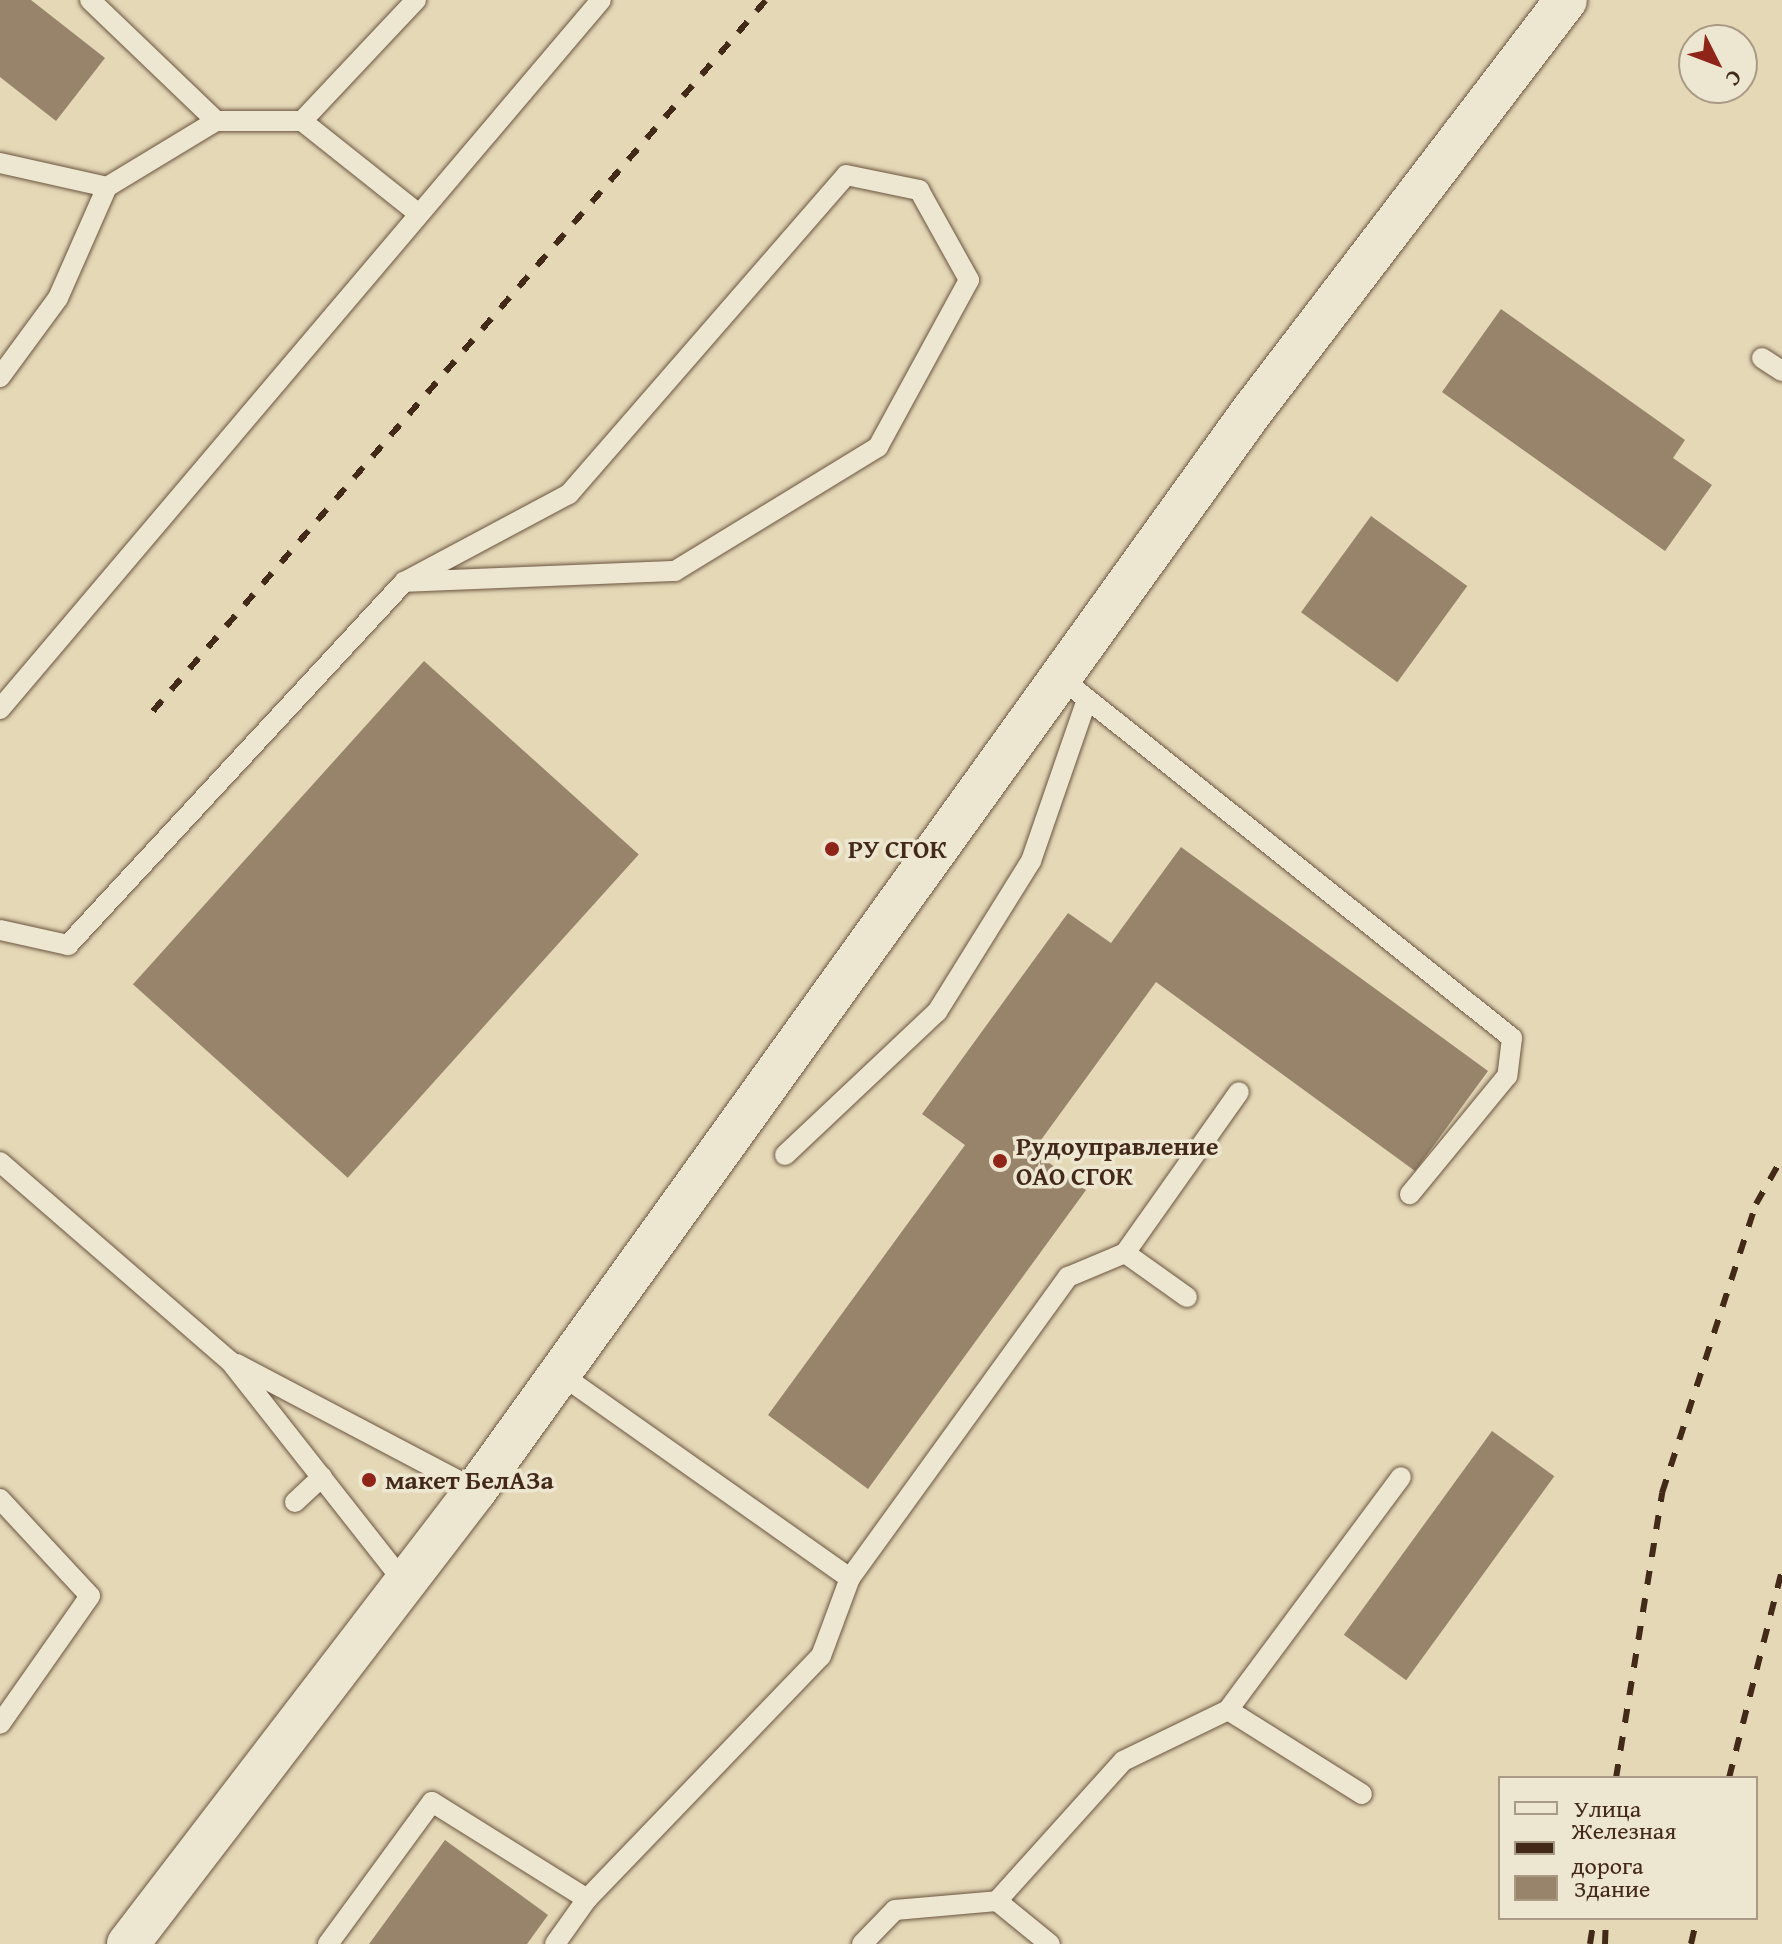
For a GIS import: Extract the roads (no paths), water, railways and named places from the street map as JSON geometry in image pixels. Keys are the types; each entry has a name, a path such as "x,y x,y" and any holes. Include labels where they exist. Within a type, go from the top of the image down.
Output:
{"street":[{"path":"128,1944 476,1490 559,1373 1074,689 1252,411 1566,0"}],"lane":[{"path":"90,0 216,121"},
{"path":"2,700 601,0"},
{"path":"302,121 409,3"},
{"path":"0,377 58,298 107,187 216,121 302,121 419,214"},
{"path":"0,163 107,187"},
{"path":"0,930 68,945 404,582 569,494 846,175 919,190 969,280 878,447 675,571 404,582"},
{"path":"1762,358 1782,371"},
{"path":"785,1155 937,1012 1031,861 1074,689 1512,1038 1507,1076 1410,1194"},
{"path":"555,1944 587,1899 821,1656 850,1578 1068,1277 1125,1253 1239,1092"},
{"path":"0,1162 230,1361 404,1582"},
{"path":"1125,1253 1187,1297"},
{"path":"230,1361 476,1490"},
{"path":"559,1373 850,1578"},
{"path":"295,1502 322,1477"},
{"path":"862,1944 895,1910 997,1901 1123,1761 1228,1710 1401,1477"},
{"path":"0,1499 90,1596 0,1724"},
{"path":"1228,1710 1362,1794"},
{"path":"328,1944 432,1802 587,1899"},
{"path":"997,1901 1050,1944"}],"railway":[{"path":"153,711 766,0"},
{"path":"1616,1776 1662,1493 1756,1204 1782,1158"},
{"path":"1730,1776 1782,1570"},
{"path":"1590,1944 1594,1920"},
{"path":"1605,1944 1606,1920"},
{"path":"1691,1944 1697,1920"}],"place":[{"name":"РУ СГОК","path":"832,849"},
{"name":"Рудоуправление ОАО СГОК","path":"1000,1161"},
{"name":"макет БелАЗа","path":"369,1480"}]}
